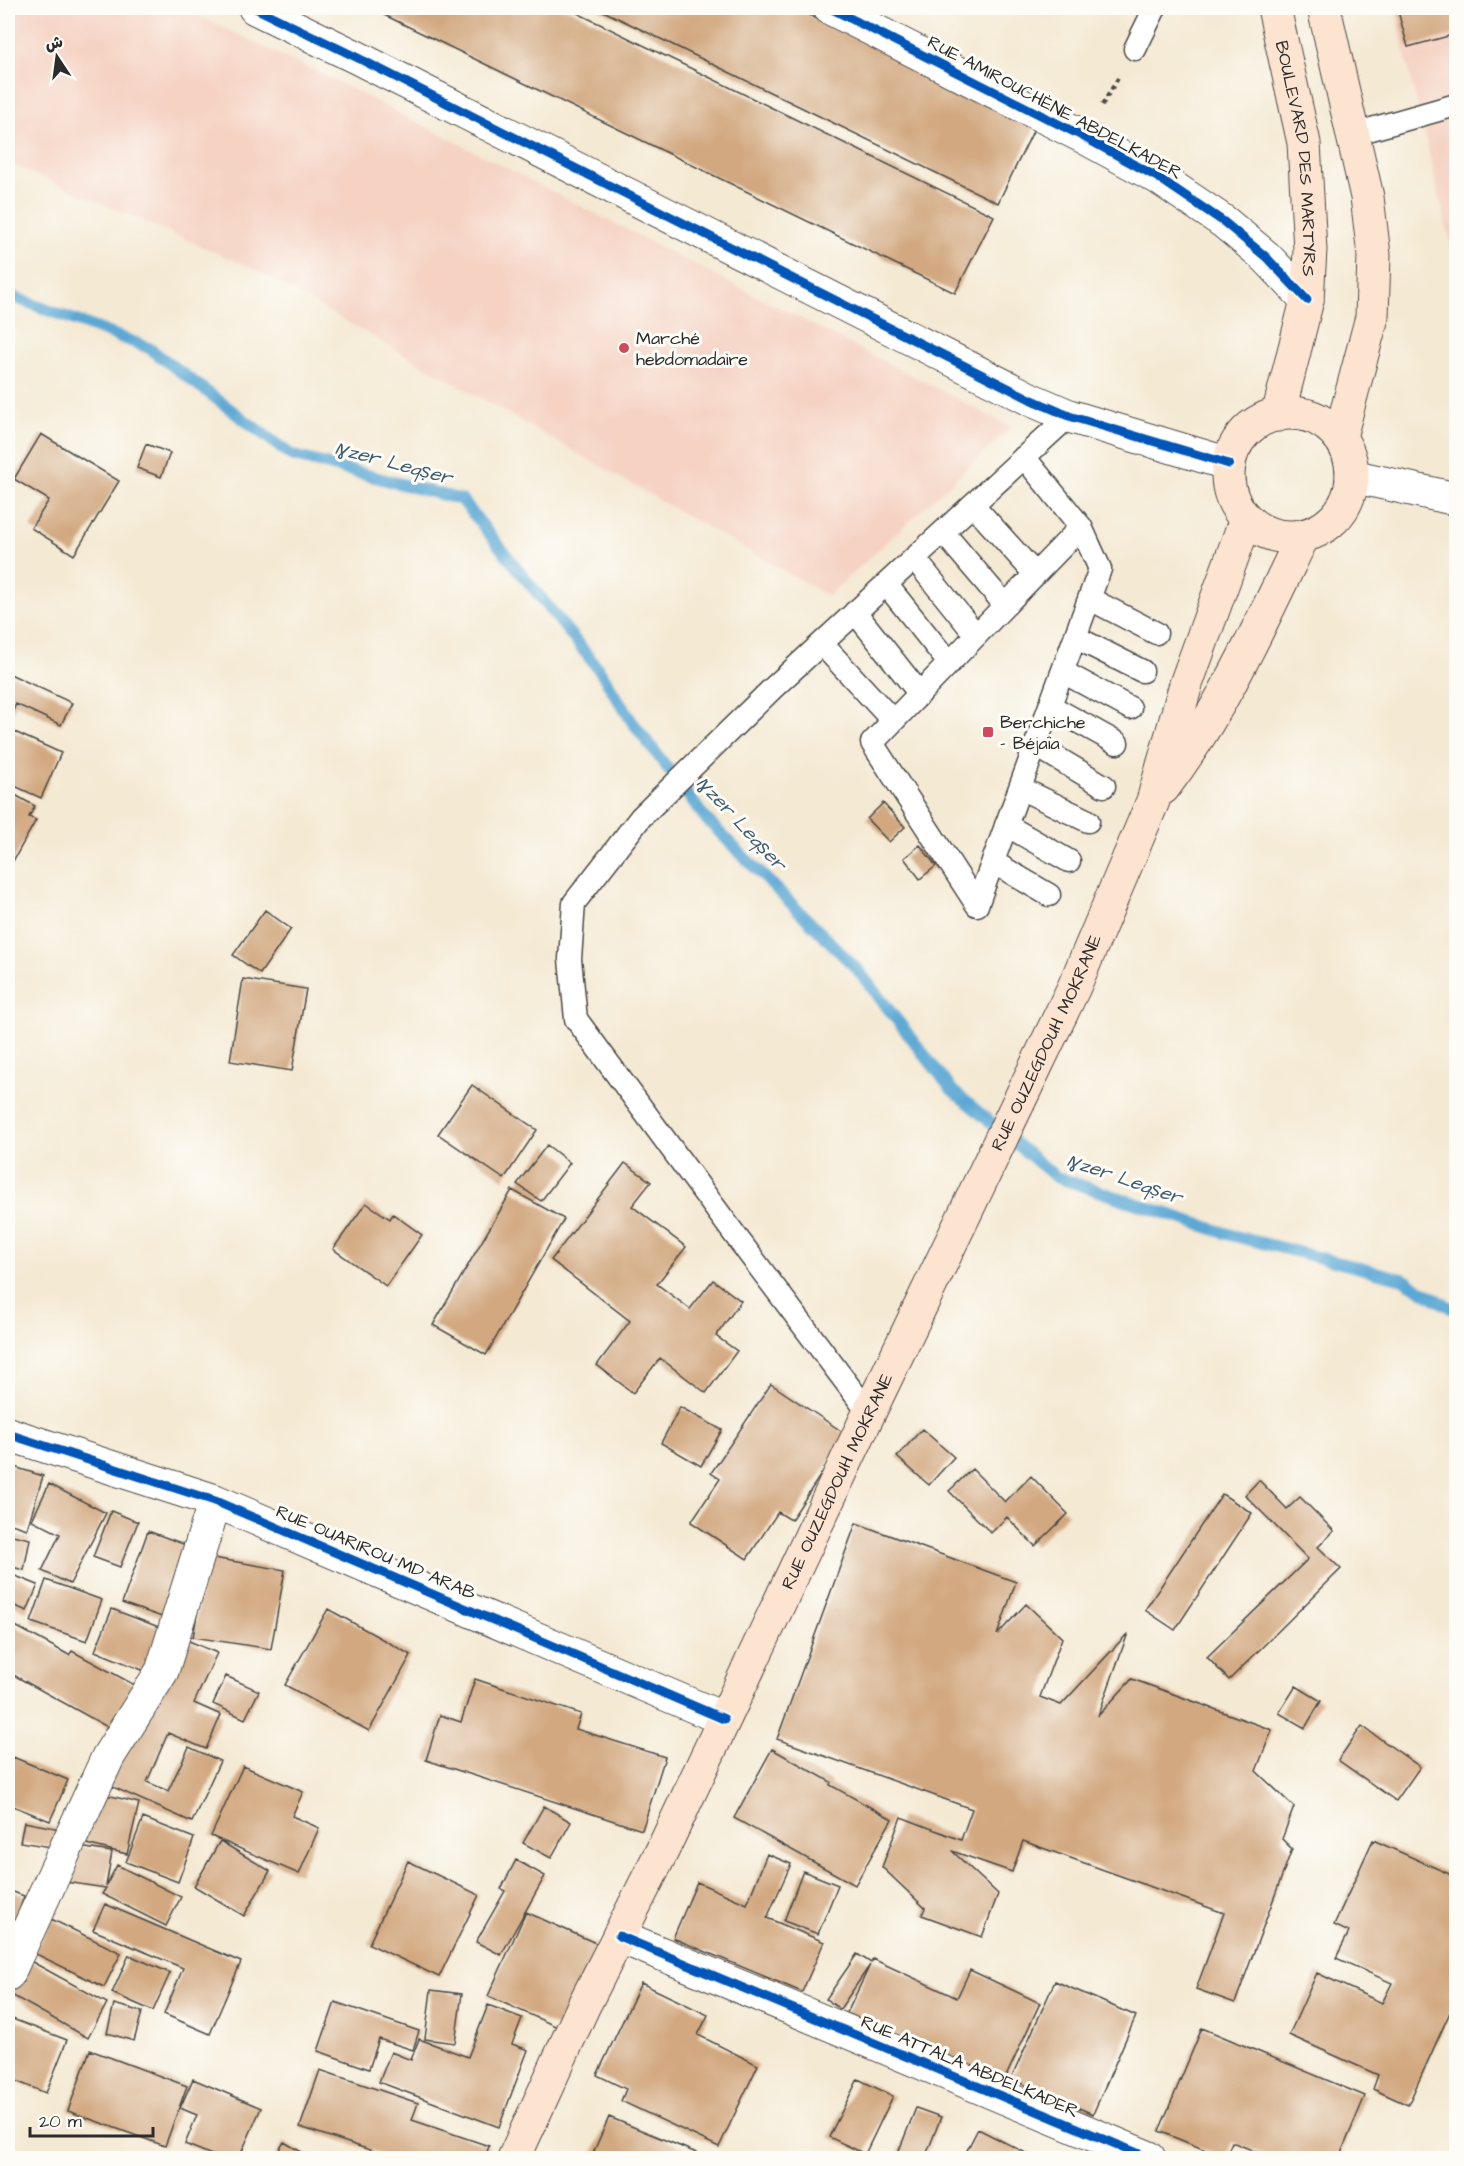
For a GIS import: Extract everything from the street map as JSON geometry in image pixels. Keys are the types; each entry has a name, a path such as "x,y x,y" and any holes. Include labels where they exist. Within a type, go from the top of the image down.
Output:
{"main road":[{"name":"BOULEVARD DES MARTYRS","path":"1274,8 1304,143 1310,250 1307,300 1278,415"},
{"path":"1324,8 1367,197 1374,255 1372,317 1340,437"},
{"path":"1286,413 1306,415 1325,423 1340,437 1349,456 1352,476 1349,496 1338,514 1323,528 1303,536 1283,537 1263,531 1246,519 1234,503 1228,483 1229,464 1236,444 1249,429 1266,418 1286,413"},
{"name":"RUE OUZEGDOUH MOKRANE","path":"514,2158 584,2005 663,1849 1074,987 1153,801 1186,684 1246,519"},
{"name":"RUE OUZEGDOUH MOKRANE","path":"1153,801 1191,750 1240,668 1303,536"}],"street":[{"path":"255,8 1032,400 1069,416 1229,464"},
{"name":"RUE AMIROUCHÈNE ABDELKADER","path":"830,8 1084,137 1159,178 1224,222 1266,257 1307,300"},
{"path":"1352,476 1456,499"},
{"name":"RUE OUARIROU MD ARAB","path":"8,1434 215,1501 724,1719"},
{"path":"8,1974 108,1756 162,1671 215,1501"},
{"name":"RUE ATTALA ABDELKADER","path":"619,1936 1149,2158"}],"lane":[{"path":"1135,49 1155,8"},
{"path":"1354,134 1456,105"},
{"path":"869,1413 576,1019 570,959 574,903 641,817 773,688 1069,416"},
{"path":"1024,457 1081,527 1100,569 977,905 872,743 1081,527"},
{"path":"973,505 1035,574"},
{"path":"943,532 1005,605"},
{"path":"914,558 976,635"},
{"path":"886,584 949,663"},
{"path":"1090,599 1156,633"},
{"path":"855,612 920,694"},
{"path":"1075,637 1142,671"},
{"path":"822,644 893,722"},
{"path":"1063,672 1130,708"},
{"path":"1050,706 1117,743"},
{"path":"1035,745 1104,786"},
{"path":"1020,788 1088,821"},
{"path":"1006,825 1069,861"},
{"path":"993,862 1049,895"}],"path":[{"path":"1084,137 1135,49"}],"shaded area":[{"name":"Marché hebdomadaire","path":"8,8 182,8 352,89 1012,427 828,596 252,268 8,163"},
{"path":"1394,8 1456,8 1456,266"}],"building":[{"path":"370,8 567,8 994,216 955,293"},
{"path":"597,8 795,8 1036,125 998,203"},
{"path":"1397,8 1456,8 1456,34 1408,47"},
{"path":"41,434 119,481 74,555 31,528 49,500 14,479"},
{"path":"146,444 170,453 161,477 137,468"},
{"path":"8,673 72,703 61,725 16,704 8,721"},
{"path":"8,729 61,753 41,798 8,783"},
{"path":"8,791 35,806 29,817 36,820 13,861 8,857"},
{"path":"883,803 905,827 889,842 867,819"},
{"path":"920,845 936,866 920,879 904,858"},
{"path":"265,910 291,929 260,974 233,955"},
{"path":"243,979 306,989 292,1071 230,1061"},
{"path":"472,1085 537,1130 504,1179 438,1134"},
{"path":"547,1145 570,1163 541,1201 517,1184"},
{"path":"625,1163 651,1182 632,1206 686,1247 657,1284 690,1309 713,1280 741,1301 716,1336 737,1351 706,1393 660,1358 633,1393 597,1365 630,1321 551,1260"},
{"path":"512,1190 564,1219 486,1355 433,1325"},
{"path":"366,1203 390,1219 393,1214 422,1235 386,1286 333,1249"},
{"path":"771,1384 847,1435 791,1520 778,1512 747,1559 691,1522 720,1479 711,1473"},
{"path":"680,1407 722,1430 701,1466 661,1443"},
{"path":"922,1429 954,1457 929,1485 897,1457"},
{"path":"8,1465 43,1476 27,1529 8,1523"},
{"path":"972,1469 1005,1502 1031,1476 1068,1514 1035,1546 1007,1517 991,1533 949,1491"},
{"path":"1259,1480 1287,1509 1300,1497 1334,1531 1318,1547 1341,1569 1229,1680 1207,1657 1308,1559 1245,1495"},
{"path":"49,1484 106,1513 70,1584 42,1571 60,1534 32,1520"},
{"path":"1222,1494 1252,1513 1175,1630 1145,1610"},
{"path":"111,1511 138,1522 120,1567 93,1557"},
{"path":"856,1523 1016,1582 997,1635 1026,1604 1062,1638 1040,1697 1061,1705 1128,1633 1098,1716 1132,1679 1272,1730 1256,1771 1294,1807 1282,1839 1292,1849 1235,2003 1196,1989 1224,1913 1023,1841 1012,1872 952,1851 998,1894 982,1937 922,1915 925,1908 882,1867 901,1817 961,1840 972,1809 777,1739"},
{"path":"148,1531 189,1546 162,1617 122,1603"},
{"path":"8,1534 30,1539 24,1570 8,1566"},
{"path":"207,1557 285,1570 271,1649 193,1637"},
{"path":"8,1573 38,1585 27,1611 8,1603"},
{"path":"46,1580 102,1600 87,1641 31,1622"},
{"path":"112,1609 169,1631 152,1674 95,1651"},
{"path":"328,1609 411,1655 369,1731 285,1685"},
{"path":"8,1622 69,1655 72,1651 144,1690 120,1734 8,1672"},
{"path":"182,1638 217,1653 194,1703 221,1715 206,1749 168,1733 147,1782 168,1791 189,1747 220,1761 192,1822 106,1784"},
{"path":"226,1676 259,1691 245,1719 213,1704"},
{"path":"475,1679 581,1714 576,1729 665,1757 642,1830 426,1760 440,1715 461,1722"},
{"path":"1296,1686 1321,1701 1305,1728 1279,1713"},
{"path":"1362,1726 1420,1767 1396,1801 1338,1760"},
{"path":"772,1749 831,1782 830,1785 892,1819 855,1885 734,1818"},
{"path":"13,1757 68,1780 50,1821 8,1804 8,1770"},
{"path":"243,1766 303,1792 292,1816 319,1828 299,1874 211,1836"},
{"path":"95,1792 139,1803 127,1854 82,1843"},
{"path":"544,1806 571,1822 551,1858 523,1843"},
{"path":"143,1818 194,1838 178,1882 126,1862"},
{"path":"24,1822 66,1830 63,1849 20,1842"},
{"path":"1373,1840 1456,1877 1456,1999 1408,2105 1373,2089 1378,2075 1289,2035 1317,1973 1382,2003 1392,1983 1336,1958 1349,1932 1334,1925"},
{"path":"220,1841 270,1871 244,1916 194,1886"},
{"path":"72,1846 112,1852 106,1886 117,1865 181,1897 166,1926 102,1894 106,1888 66,1882"},
{"path":"767,1854 791,1864 767,1918 824,1942 802,1992 673,1938 697,1882 747,1904"},
{"path":"516,1860 545,1876 501,1955 476,1942 505,1891 501,1889"},
{"path":"408,1861 479,1895 439,1977 369,1944"},
{"path":"803,1871 838,1885 818,1934 784,1921"},
{"path":"8,1890 24,1896 8,1944"},
{"path":"105,1904 241,1962 210,2034 164,2014 183,1968 93,1930"},
{"path":"526,1912 600,1945 562,2029 488,1996"},
{"path":"51,1919 121,1953 104,1987 34,1953"},
{"path":"857,1954 871,1963 873,1959 957,1998 970,1970 1040,2003 1003,2083 847,2013 870,1965 840,2009 826,1999"},
{"path":"129,1955 170,1973 153,2011 112,1993"},
{"path":"25,1958 107,2003 88,2038 8,1993"},
{"path":"1055,1981 1136,2016 1093,2114 1011,2079"},
{"path":"641,1983 708,2015 698,2035 758,2065 719,2147 621,2101 626,2089 597,2075"},
{"path":"431,1990 462,1994 455,2043 425,2039"},
{"path":"335,2002 419,2031 413,2050 379,2039 369,2069 318,2051"},
{"path":"114,2004 142,2012 134,2041 107,2033"},
{"path":"488,2005 522,2018 512,2044 528,2050 499,2127 379,2082 391,2052 411,2060 419,2039 468,2057"},
{"path":"10,2018 67,2040 46,2093 8,2078"},
{"path":"1202,2028 1365,2096 1339,2158 1272,2158 1232,2142 1225,2158 1159,2131"},
{"path":"90,2050 187,2086 165,2146 68,2111"},
{"path":"320,2070 418,2103 412,2120 489,2146 485,2158 380,2158 382,2154 300,2127"},
{"path":"193,2079 261,2108 239,2158 219,2158 185,2144 197,2115 180,2108"},
{"path":"858,2079 893,2096 865,2154 829,2137"},
{"path":"916,2108 941,2117 925,2158 912,2158 898,2153"},
{"path":"609,2117 699,2154 697,2158 591,2158"},
{"path":"978,2129 1036,2158 963,2158"},
{"path":"284,2142 312,2158 274,2158"}],"waterway":[{"name":"Iɣzer Leqṣer","path":"8,295 149,348 291,455 462,500 600,671 631,720 706,819 857,969 952,1090 1056,1177 1231,1235 1403,1279 1456,1311"}],"cycle path":[{"path":"255,8 1032,400 1069,416 1229,464"},
{"path":"830,8 1084,137 1159,178 1224,222 1266,257 1307,300"},
{"path":"8,1434 215,1501 724,1719"},
{"path":"619,1936 1149,2158"}],"place":[{"name":"Marché hebdomadaire","path":"624,348"},
{"name":"Berchiche - Béjaïa","path":"988,732"}]}
